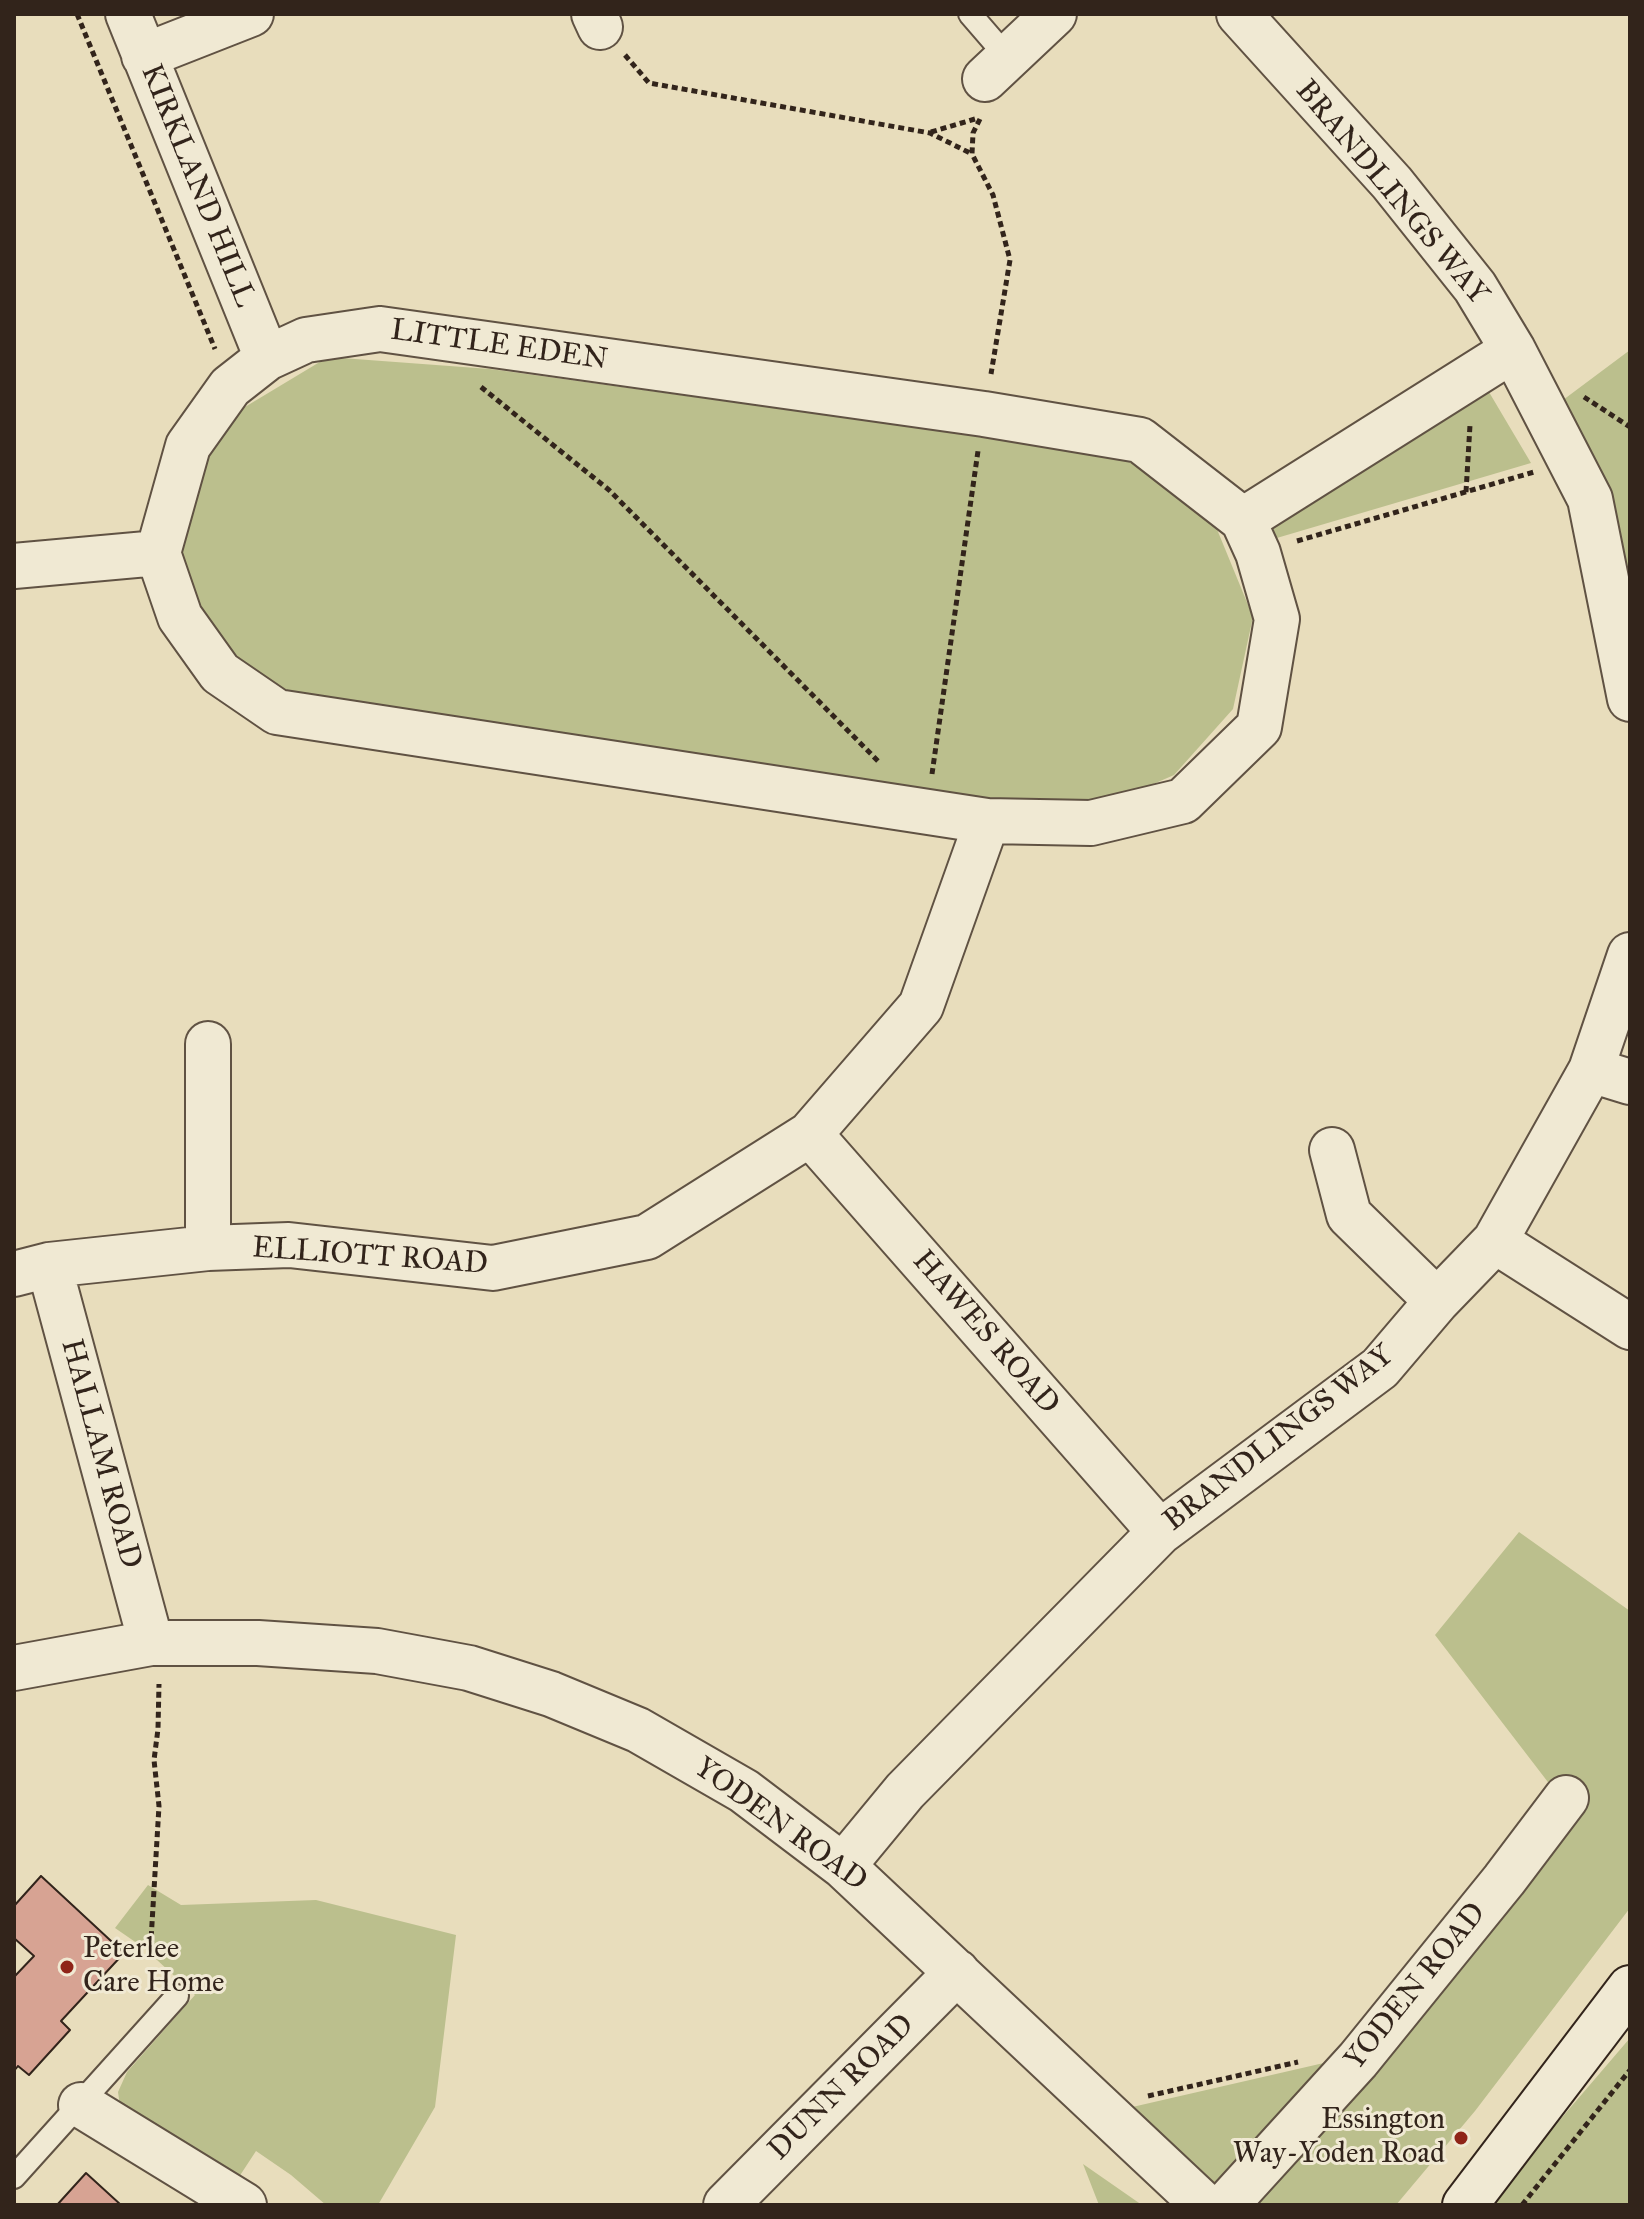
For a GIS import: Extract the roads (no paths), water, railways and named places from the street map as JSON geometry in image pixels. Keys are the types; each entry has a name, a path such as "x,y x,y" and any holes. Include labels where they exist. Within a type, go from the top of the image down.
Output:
{"street":[{"name":"KIRKLAND HILL","path":"128,14 267,358"},
{"path":"144,56 251,14"},
{"path":"997,68 1054,14"},
{"name":"BRANDLINGS WAY","path":"1239,14 1392,183 1475,287 1513,350 1590,499 1630,699"},
{"name":"LITTLE EDEN","path":"158,553 188,446 230,387 267,358 306,340 380,329 984,414 1140,440 1250,536"},
{"path":"14,566 158,553 180,617 220,673 277,712 987,821 1091,823 1183,801 1259,727 1277,619 1250,536 1472,376 1513,350"},
{"name":"ELLIOTT ROAD","path":"32,1269 208,1248 289,1245 493,1268 647,1237 810,1134 921,1006 987,821"},
{"name":"BRANDLINGS WAY","path":"843,1866 905,1791 1160,1532 1380,1368 1437,1301 1495,1241 1611,1076 1630,955"},
{"path":"208,1044 208,1248"},
{"name":"HAWES ROAD","path":"810,1134 1160,1532"},
{"path":"1332,1150 1349,1215 1437,1301"},
{"path":"1495,1241 1630,1327"},
{"name":"HALLAM ROAD","path":"32,1269 155,1664"},
{"name":"YODEN ROAD","path":"14,1668 155,1664 258,1643 377,1651 469,1668 551,1694 638,1730 744,1791 843,1866 1204,2205"},
{"name":"YODEN ROAD","path":"1226,2205 1358,2060 1504,1880 1566,1798"},
{"name":"DUNN ROAD","path":"726,2205 957,1972"},
{"path":"1465,2205 1630,1988"},
{"path":"81,2105 244,2205"}],"lane":[{"path":"970,14 997,68"},
{"path":"14,2177 177,1996"}],"place":[{"name":"Peterlee Care Home","path":"67,1967"},
{"name":"Essington Way-Yoden Road","path":"1461,2138"}]}
